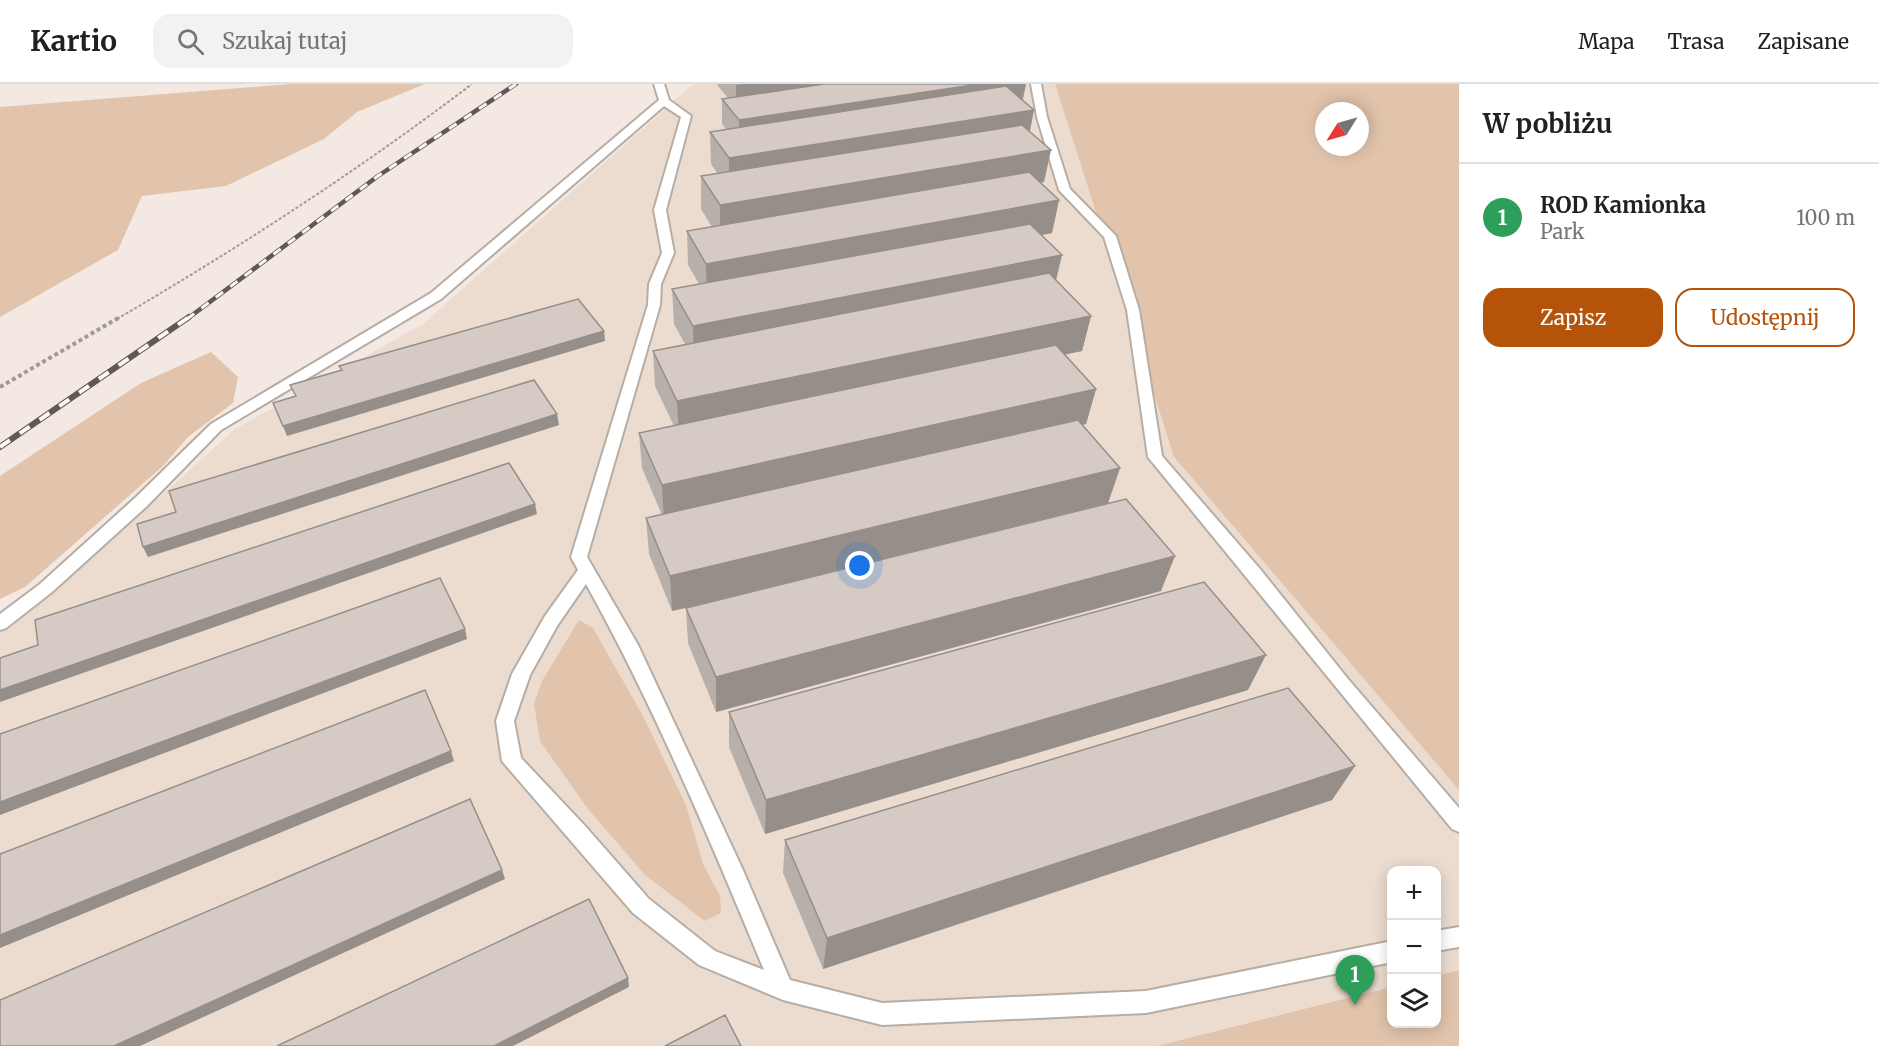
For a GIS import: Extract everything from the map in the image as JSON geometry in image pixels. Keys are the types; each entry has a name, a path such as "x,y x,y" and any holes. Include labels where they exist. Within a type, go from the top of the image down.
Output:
{"lane":[{"path":"1036,84 1042,117 1065,190 1110,236 1133,310 1155,457 1254,573 1342,684 1459,823"},
{"path":"0,623 55,580 141,502 216,427 436,297 661,92 686,116 660,210 668,253 656,284 654,304 579,557 629,645 732,868 783,989"},
{"path":"586,572 551,621 521,674 506,721 512,761 579,833 641,906 707,958 783,989 882,1014 1146,1002 1387,952"},
{"path":"1441,940 1459,937"}],"path":[{"path":"0,387 180,282 410,134 472,84"}],"shaded area":[{"path":"291,84 425,84 357,112 324,139 226,186 142,196 118,250 0,317 0,107"},
{"path":"693,84 1055,84 1174,457 1459,790 1459,970 1441,975 1441,866 1387,866 1387,988 1157,1046 0,1046 0,625 48,598 235,429 423,324"},
{"path":"1055,84 1459,84 1459,790 1174,457"},
{"path":"211,352 238,377 233,403 188,437 163,466 25,587 0,599 0,476 141,383"},
{"path":"579,620 593,628 643,716 686,805 703,864 720,896 721,913 705,921 645,875 588,809 540,741 534,704 542,681"},
{"path":"1459,970 1459,1046 1157,1046 1387,988 1387,1028 1441,1028 1441,975"}],"building":[{"path":"824,84 979,84 739,120 722,99"},
{"path":"1006,86 1034,110 729,158 710,132"},
{"path":"1022,125 1051,150 720,205 701,176"},
{"path":"1029,172 1059,200 706,264 687,231"},
{"path":"1030,224 1062,255 693,326 672,289"},
{"path":"1049,273 1091,316 677,401 653,351"},
{"path":"578,299 604,331 283,426 273,403 296,396 290,385 342,370 339,366"},
{"path":"1056,345 1096,389 662,485 639,433"},
{"path":"534,380 557,414 143,547 137,524 176,512 169,491"},
{"path":"1078,420 1120,468 670,576 646,518"},
{"path":"509,463 535,504 0,690 0,658 38,645 35,620"},
{"path":"1126,499 1175,556 716,677 686,608"},
{"path":"440,578 465,629 0,802 0,734"},
{"path":"1204,582 1266,655 766,800 729,712"},
{"path":"1288,688 1355,766 827,938 785,840"},
{"path":"425,690 451,751 0,935 0,854"},
{"path":"470,799 502,870 114,1046 0,1046 0,1000"},
{"path":"589,899 628,978 494,1046 277,1046"},
{"path":"725,1015 741,1046 665,1046"}],"railway":[{"path":"187,319 378,176 516,84"},
{"path":"0,447 189,317"}],"place":[{"name":"ROD Kamionka","path":"1355,1005"}]}
